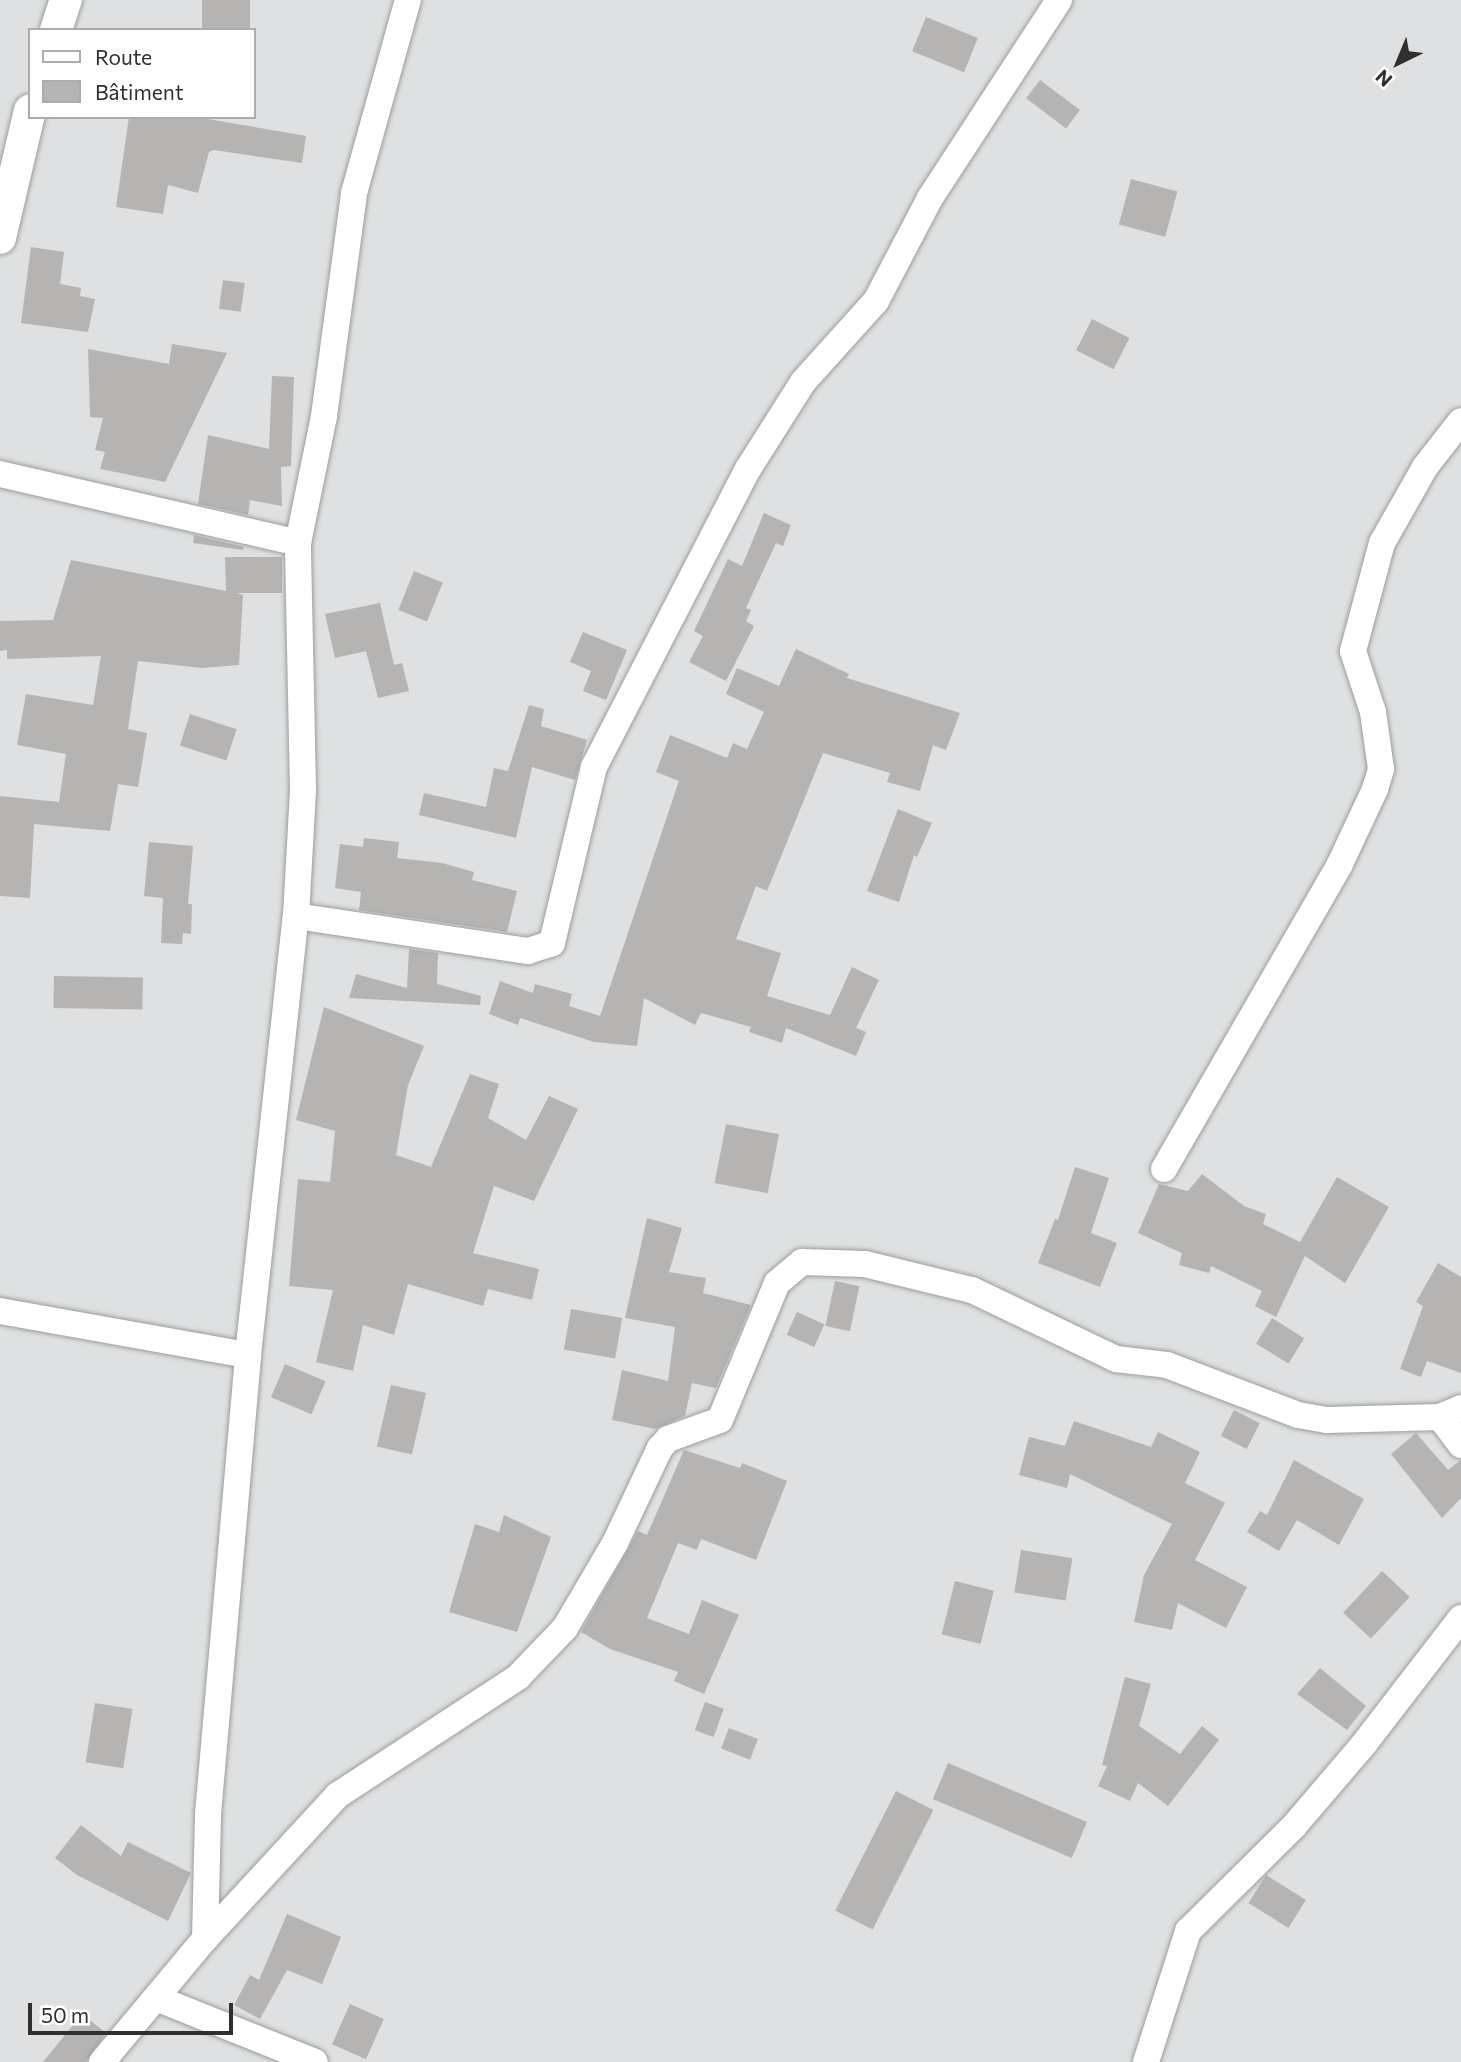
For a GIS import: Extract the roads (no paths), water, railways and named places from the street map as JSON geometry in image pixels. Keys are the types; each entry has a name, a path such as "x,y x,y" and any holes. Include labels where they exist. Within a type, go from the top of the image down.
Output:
{"street":[{"path":"57,28 66,0"},
{"path":"205,1939 208,1814 248,1355 296,916 303,789 298,543 324,416 354,193 408,0"},
{"path":"296,916 528,951 552,943 594,767 748,470 803,382 876,301 930,198 1059,0"},
{"path":"0,238 28,119"},
{"path":"1164,1169 1332,878 1375,789 1381,769 1373,712 1353,651 1382,543 1425,467 1461,421"},
{"path":"0,474 298,543"},
{"path":"102,2062 205,1939 338,1795 518,1677 565,1628 615,1543 660,1448 668,1439 720,1419 777,1283 802,1262 851,1262 972,1290 1116,1359 1167,1365 1298,1415 1328,1420 1450,1413 1461,1445"},
{"path":"0,1311 248,1355"},
{"path":"1146,2062 1188,1931 1294,1826 1364,1744 1461,1618"},
{"path":"156,1998 315,2062"}]}
